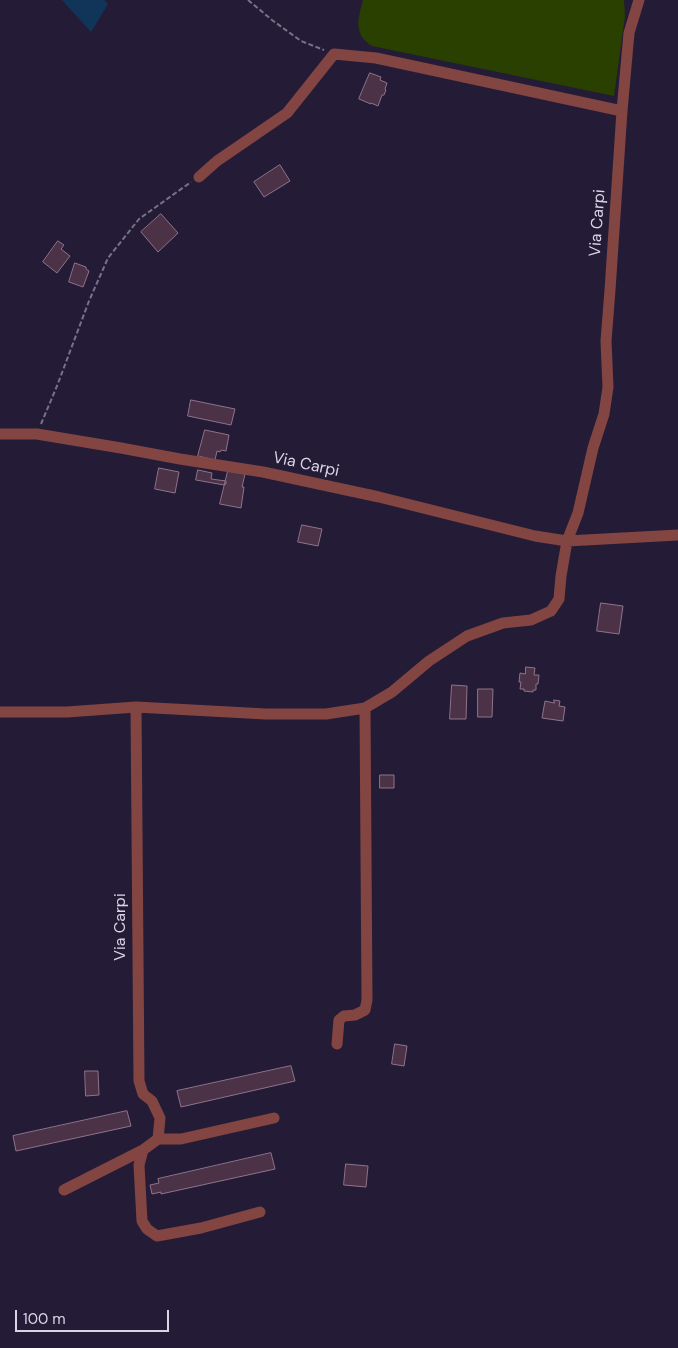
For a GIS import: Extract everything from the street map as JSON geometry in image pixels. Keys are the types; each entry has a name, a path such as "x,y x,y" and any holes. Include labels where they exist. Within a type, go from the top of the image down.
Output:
{"street":[{"name":"Via Carpi","path":"0,712 68,712 136,707 266,714 326,714 365,708 392,692 429,661 467,636 503,623 531,620 551,611 559,599 567,541 578,513 593,448 604,414 608,387 606,341 622,111 629,33 639,0"},
{"path":"200,177 217,161 287,113 334,54 376,58 622,111"},
{"name":"Via Carpi","path":"0,434 37,434 263,472 379,497 535,536 567,541"},
{"path":"567,541 678,535"},
{"name":"Via Carpi","path":"136,707 139,1081 143,1094 152,1101 160,1118 158,1139"},
{"path":"337,1044 339,1020 344,1016 355,1015 365,1010 367,1000 365,708"},
{"path":"64,1190 143,1150 158,1139 181,1139 274,1118"},
{"path":"143,1150 139,1165 142,1221 147,1229 157,1236 201,1228 260,1212"}],"path":[{"path":"248,0 301,41 334,54"},
{"path":"37,434 89,301 108,258 139,219 200,177"}],"green space":[{"path":"363,0 624,0 625,16 614,96 372,46 362,36 358,26"}],"water":[{"path":"62,0 104,0 108,4 91,32"}],"building":[{"path":"370,73 381,77 380,80 387,83 386,90 378,106 359,99"},
{"path":"280,165 290,181 264,197 254,182"},
{"path":"161,214 178,233 158,252 141,232"},
{"path":"58,241 64,245 61,249 70,256 57,273 43,262"},
{"path":"75,263 86,267 89,271 83,287 69,282"},
{"path":"191,400 235,409 231,425 188,416"},
{"path":"205,430 229,435 226,451 217,451 215,460 198,456"},
{"path":"159,468 179,472 175,493 155,489"},
{"path":"198,470 212,473 211,479 226,481 226,484 196,480"},
{"path":"228,471 245,474 241,508 220,504"},
{"path":"302,525 322,529 318,546 298,542"},
{"path":"601,603 623,606 619,634 597,631"},
{"path":"526,667 535,668 534,675 539,675 536,690 533,690 533,692 520,689 520,673 525,674"},
{"path":"452,685 467,686 466,719 450,719"},
{"path":"478,689 493,689 492,717 478,717"},
{"path":"554,700 560,701 559,706 565,707 563,721 542,718 545,701 554,703"},
{"path":"380,775 394,775 394,788 380,788"},
{"path":"395,1044 407,1046 404,1066 392,1064"},
{"path":"291,1066 295,1081 181,1107 177,1091"},
{"path":"85,1071 98,1071 99,1095 86,1096"},
{"path":"127,1111 131,1126 16,1151 13,1136"},
{"path":"271,1153 275,1169 161,1194 161,1192 152,1194 150,1185 159,1183 158,1179"},
{"path":"346,1164 368,1166 366,1187 344,1185"}]}
